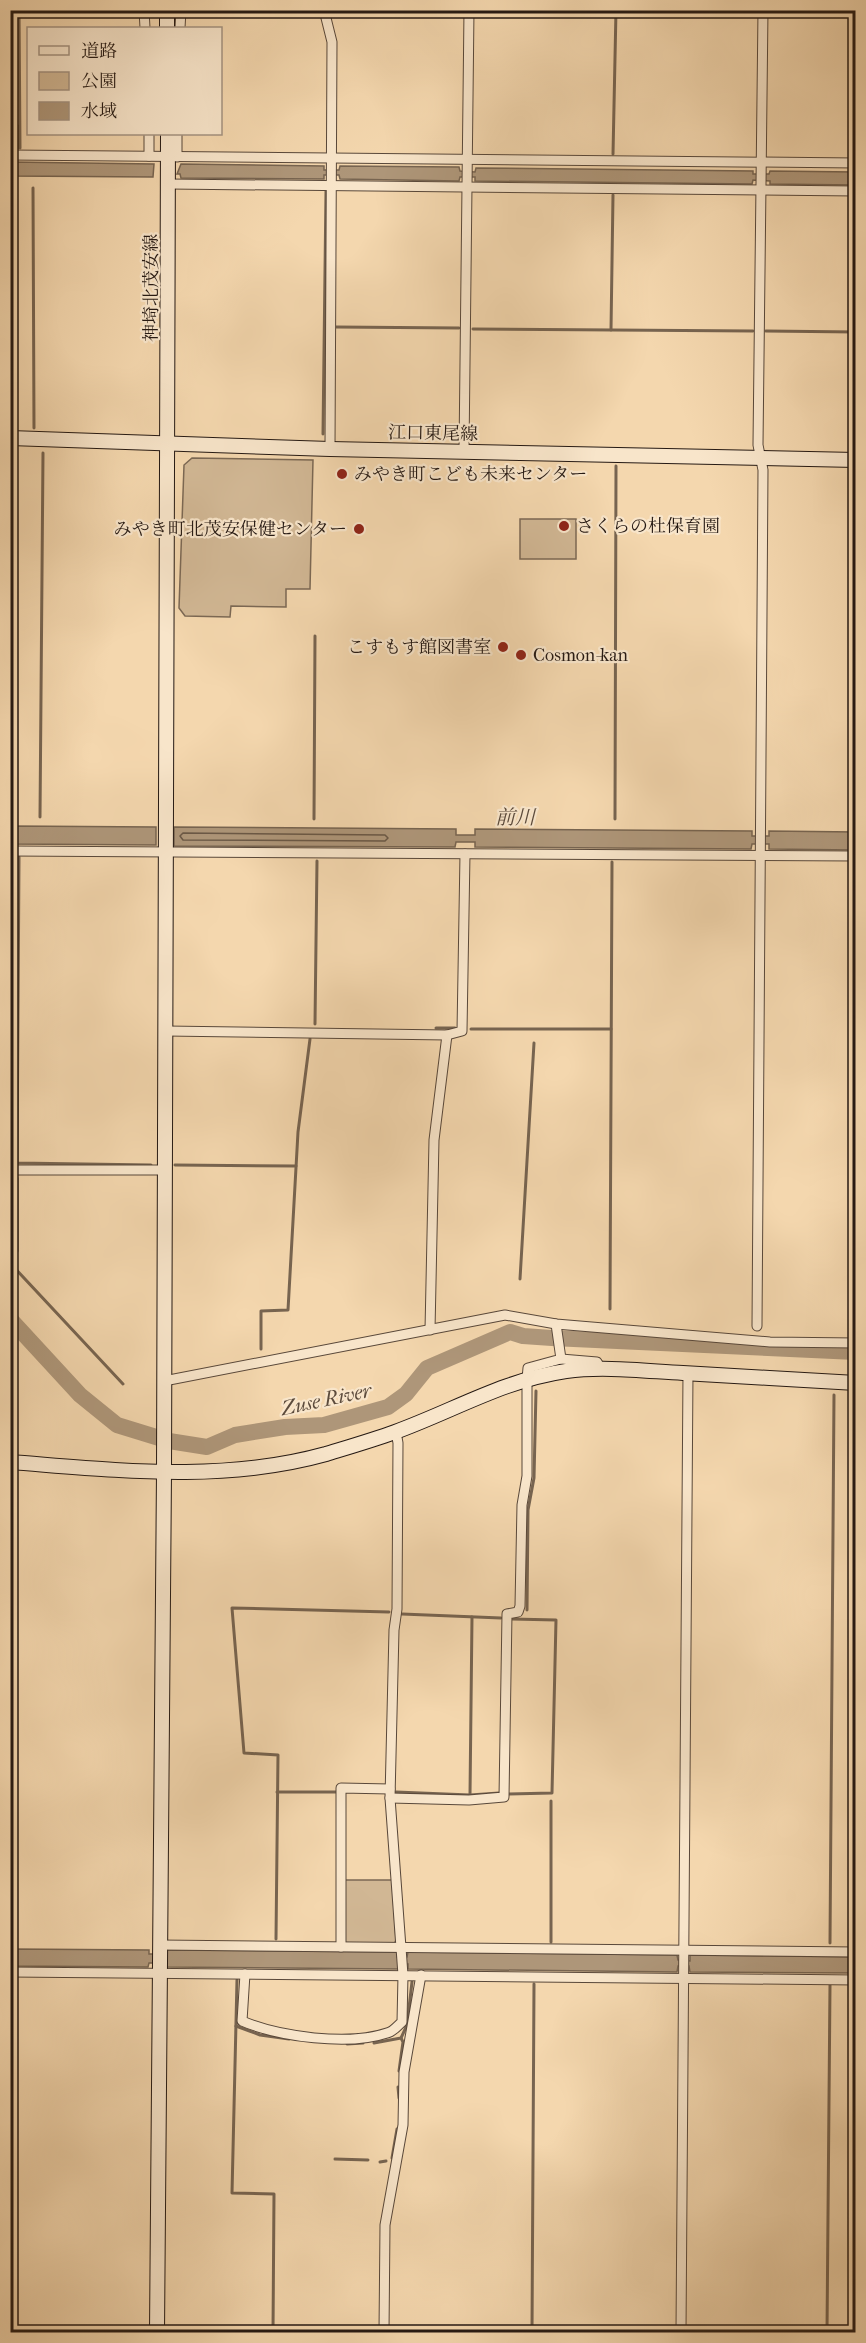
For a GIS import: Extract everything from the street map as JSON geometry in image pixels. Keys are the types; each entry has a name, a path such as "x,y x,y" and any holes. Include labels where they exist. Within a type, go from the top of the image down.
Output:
{"street":[{"path":"144,10 145,27"},
{"path":"167,10 167,27"},
{"path":"180,27 181,10"},
{"path":"324,10 332,42 330,449"},
{"path":"464,451 470,10"},
{"path":"757,1326 763,470 760,458 763,10"},
{"path":"149,135 149,156"},
{"name":"神埼北茂安線","path":"158,2332 166,1170 165,852 169,184 172,157 168,135"},
{"path":"172,157 177,135"},
{"path":"10,155 855,164"},
{"path":"169,184 332,177 468,178 761,181 855,191"},
{"name":"江口東尾線","path":"10,438 330,449 855,460"},
{"path":"10,851 855,856"},
{"path":"166,1031 447,1035 462,1031 465,854"},
{"path":"430,1330 434,1140 447,1035"},
{"path":"10,1170 166,1170"},
{"path":"164,1382 505,1315 557,1326 770,1342 855,1343"},
{"path":"557,1326 562,1357"},
{"path":"341,1947 341,1788 469,1800 504,1797 507,1614 518,1612 520,1606 522,1506 527,1476 528,1368 562,1357 597,1362 601,1369"},
{"path":"10,1462 164,1473 205,1473 270,1467 325,1454 396,1432 490,1391 527,1379 567,1371 601,1369 855,1383"},
{"path":"681,2332 688,1373"},
{"path":"244,1974 242,2022 261,2030 340,2038 390,2033 402,2022 403,1970 390,1793 394,1630 397,1609 398,1443 396,1432"},
{"path":"160,1946 341,1947 402,1951 683,1959 855,1952"},
{"path":"10,1972 160,1971 244,1974 403,1970 421,1976 855,1980"},
{"path":"384,2332 385,2225 403,2125 404,2072 421,1976"}],"green space":[{"path":"192,458 313,460 310,589 286,589 286,607 231,606 230,617 185,616 179,608 184,465"},
{"path":"520,519 576,519 576,559 520,559"},
{"path":"344,1880 392,1880 396,1940 394,1944 344,1943"}],"water":[{"path":"11,162 154,164 153,177 11,176"},
{"path":"181,164 324,166 324,170 339,170 340,166 459,167 460,171 475,172 476,168 753,171 753,174 769,174 770,171 855,172 856,185 770,184 770,181 753,180 752,184 475,181 475,177 460,177 459,181 340,179 339,175 324,175 324,179 181,178 180,174 177,174"},
{"path":"11,826 156,827 156,845 11,844"},
{"path":"174,827 456,829 456,835 475,835 475,829 752,831 752,836 769,836 769,831 856,832 855,850 769,849 769,844 752,844 751,849 475,847 475,842 456,842 455,847 174,846"},
{"path":"11,1949 149,1950 149,1954 166,1954 167,1950 397,1952 397,1957 407,1957 408,1952 677,1955 678,1960 690,1961 690,1955 856,1957 855,1973 690,1972 689,1966 678,1966 677,1972 408,1969 408,1964 398,1964 398,1969 167,1967 166,1963 149,1963 148,1967 11,1966"}],"waterway":[{"path":"19,10 20,148"},
{"path":"613,154 616,10"},
{"path":"18,126 18,148"},
{"path":"33,188 34,428"},
{"path":"323,434 326,191"},
{"path":"611,330 613,195"},
{"path":"336,327 459,328"},
{"path":"473,329 753,331"},
{"path":"766,331 856,332"},
{"path":"40,817 43,453"},
{"path":"615,819 616,466"},
{"path":"314,819 315,636"},
{"path":"19,857 17,1163 151,1165"},
{"path":"315,1024 317,861"},
{"path":"610,1309 612,862"},
{"path":"436,1028 455,1028"},
{"path":"471,1029 611,1029"},
{"path":"261,1349 261,1311 288,1310 298,1132 310,1039"},
{"path":"520,1279 534,1043"},
{"path":"175,1165 296,1166"},
{"path":"17,1178 17,1251"},
{"path":"10,1263 123,1384"},
{"name":"Zuse River","path":"10,1319 80,1395 117,1425 169,1441 207,1447 235,1435 285,1427 324,1425 388,1407 406,1394 427,1368 510,1332 523,1336 552,1338 856,1352"},
{"path":"527,1610 528,1510 534,1478 536,1391"},
{"path":"830,1943 834,1395"},
{"path":"276,1939 278,1755 244,1753 232,1608 389,1612"},
{"path":"402,1614 501,1618"},
{"path":"470,1795 472,1617"},
{"path":"509,1794 552,1793 556,1620 512,1619"},
{"path":"277,1792 336,1792"},
{"path":"396,1792 470,1795 499,1793"},
{"path":"551,1801 551,1942"},
{"path":"237,1980 232,2193 274,2194 273,2332"},
{"path":"374,2043 401,2038 407,2025 412,1982"},
{"path":"532,2332 534,1984"},
{"path":"827,2332 830,1985"},
{"path":"236,2026 260,2035 289,2039"},
{"path":"399,2071 403,2042 401,2038"},
{"path":"347,2044 363,2043"},
{"path":"398,2087 399,2098"},
{"path":"392,2158 397,2129"},
{"path":"335,2159 368,2160"},
{"path":"380,2162 386,2161"}],"place":[{"name":"みやき町こども未来センター","path":"342,474"},
{"name":"さくらの杜保育園","path":"564,526"},
{"name":"みやき町北茂安保健センター","path":"359,529"},
{"name":"こすもす館図書室","path":"503,647"},
{"name":"Cosmon-kan","path":"521,655"}],"water label":[{"name":"前川","path":"515,817"}]}
